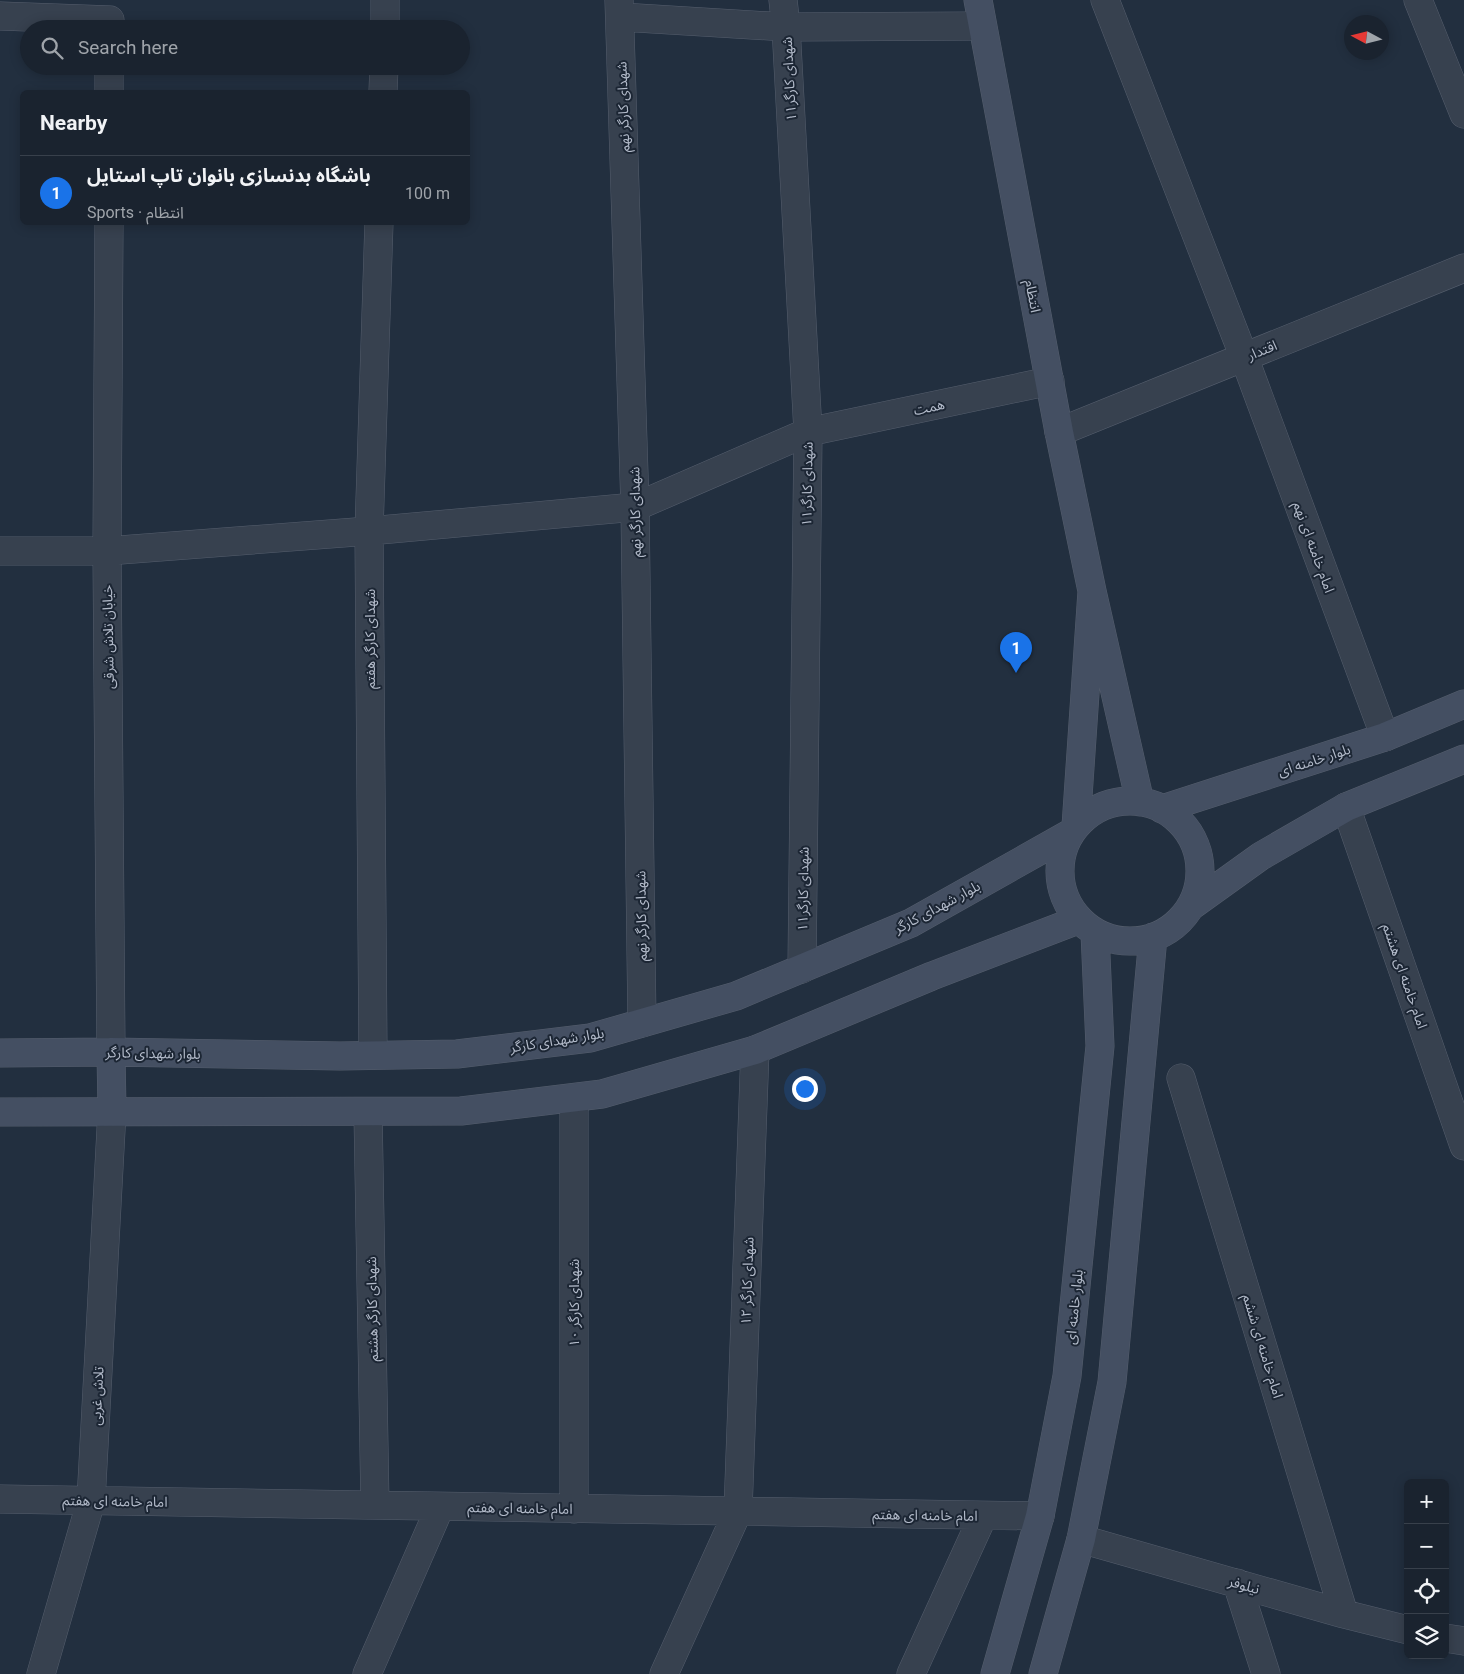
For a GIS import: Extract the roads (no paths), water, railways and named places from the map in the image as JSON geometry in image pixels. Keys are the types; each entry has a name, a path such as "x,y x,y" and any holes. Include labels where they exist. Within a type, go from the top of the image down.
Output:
{"street":[{"path":"385,0 385,20"},
{"name":"شهدای کارگر۱۱","path":"783,0 808,432 802,969"},
{"name":"امام خامنه ای نهم","path":"1104,0 1244,357 1385,737"},
{"path":"1418,0 1464,114"},
{"path":"620,8 786,27 980,13"},
{"name":"شهدای کارگر نهم","path":"620,8 635,508 642,1023"},
{"name":"انتظام","path":"980,13 1059,432 1092,591"},
{"path":"0,16 109,16"},
{"path":"109,75 109,90"},
{"path":"383,90 384,75"},
{"name":"خیابان تلاش شرقی","path":"108,225 107,551 112,1052"},
{"name":"شهدای کارگر هفتم","path":"373,1055 369,531 379,225"},
{"name":"اقتدار","path":"1059,432 1464,268"},
{"name":"همت","path":"0,551 107,551 635,508 808,432 1050,381"},
{"path":"1092,591 1151,805"},
{"path":"1074,829 1092,591"},
{"name":"بلوار خامنه ای","path":"1151,805 1385,737 1464,704"},
{"path":"1190,907 1198,885 1199,863 1193,841 1180,822 1151,805 1117,802 1094,810 1074,829 1063,850 1060,868 1061,887 1068,905 1086,926 1113,940 1133,942 1153,938 1168,930 1180,920 1190,907 1261,856 1346,807 1464,759"},
{"name":"امام خامنه ای هشتم","path":"1346,807 1464,1146"},
{"name":"بلوار شهدای کارگر","path":"0,1053 457,1054 590,1038 736,996 911,923 1074,829"},
{"path":"0,1112 461,1112 602,1094 755,1050 932,976 1086,926"},
{"name":"بلوار خامنه ای","path":"995,1674 1040,1516 1067,1376 1099,1056 1086,926"},
{"path":"1043,1674 1082,1539 1112,1382 1153,938"},
{"name":"شهدای کارگر ۱۲","path":"738,1512 755,1050"},
{"path":"112,1052 112,1111"},
{"name":"امام خامنه ای ششم","path":"1181,1078 1344,1614"},
{"name":"شهدای کارگر ۱۰","path":"574,1098 574,1509"},
{"name":"تلاش غربی","path":"41,1674 91,1501 112,1111"},
{"name":"شهدای کارگر هشتم","path":"368,1112 375,1505"},
{"name":"امام خامنه ای هفتم","path":"0,1500 1040,1516"},
{"path":"367,1674 440,1507"},
{"path":"664,1674 738,1512"},
{"path":"911,1674 983,1516"},
{"name":"نیلوفر","path":"1082,1539 1344,1614 1404,1629"},
{"path":"1237,1583 1266,1674"},
{"path":"1449,1639 1464,1642"}],"place":[{"name":"باشگاه بدنسازی بانوان تاپ استایل","path":"1016,673"}]}
